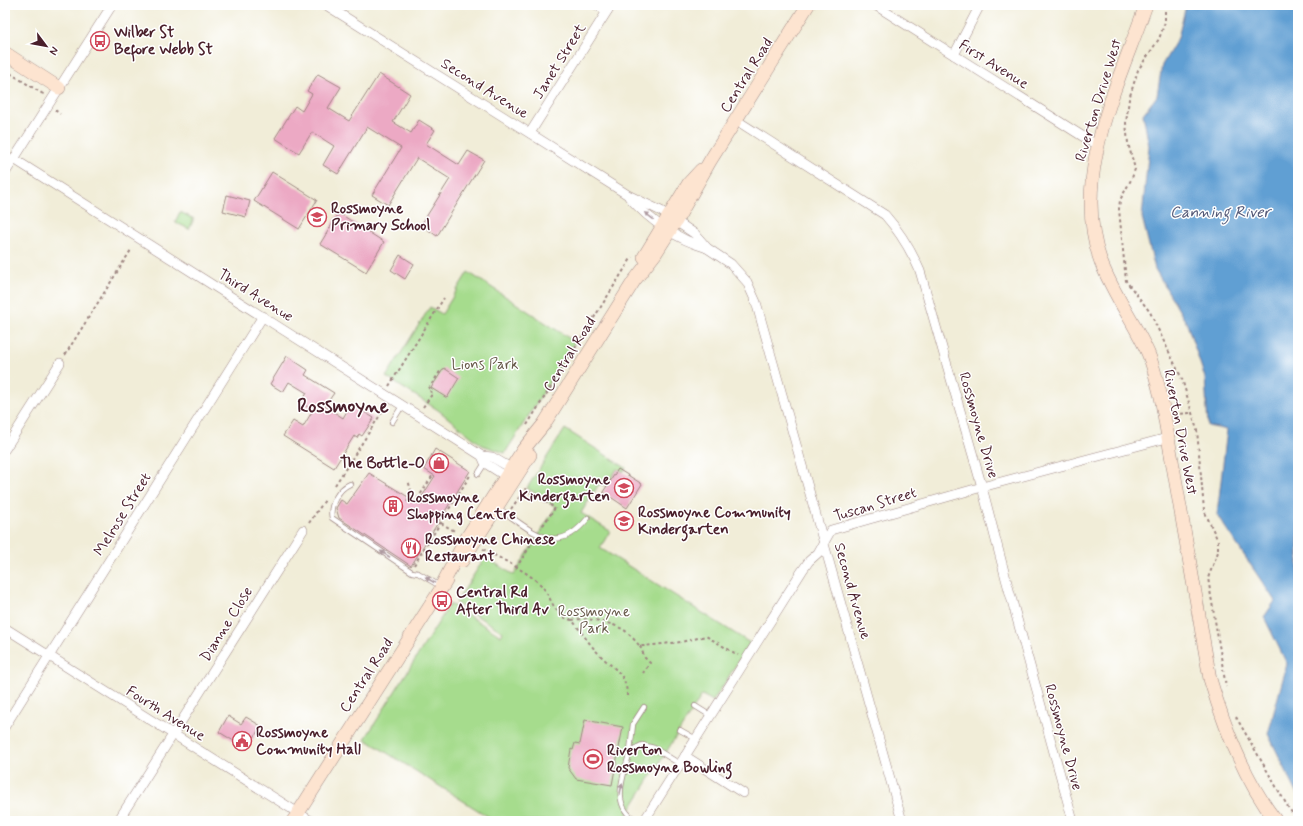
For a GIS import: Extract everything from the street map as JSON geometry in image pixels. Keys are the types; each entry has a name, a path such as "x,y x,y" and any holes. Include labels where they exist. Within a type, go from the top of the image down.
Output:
{"street":[{"path":"5,173 112,5"},
{"name":"Second Avenue","path":"326,5 628,195 642,211 695,234 707,248 730,264 747,282 756,302 902,821"},
{"path":"596,5 609,8"},
{"name":"Central Road","path":"296,817 441,587 462,546 512,475 531,453 544,424 634,281 648,250 669,224 689,182 710,161 808,5"},
{"name":"First Avenue","path":"874,5 1098,146"},
{"path":"954,55 980,5"},
{"name":"Riverton Drive West","path":"1146,5 1116,88 1098,146 1090,194 1094,240 1111,284 1148,354 1161,397 1210,679 1219,709 1254,788 1276,821"},
{"name":"Janet Street","path":"530,133 609,8"},
{"path":"5,53 59,88"},
{"name":"Rossmoyne Drive","path":"736,120 885,215 899,231 913,255 920,271 982,487 1073,821"},
{"name":"Third Avenue","path":"14,159 263,316 484,459 512,475"},
{"name":"Melrose Street","path":"5,726 263,316"},
{"path":"5,449 60,363"},
{"name":"Tuscan Street","path":"644,821 809,561 818,553 831,530 982,487 1167,438"},
{"name":"Central Road","path":"441,587 470,551 497,507 512,475"},
{"name":"Dianne Close","path":"118,821 303,530"},
{"name":"Fourth Avenue","path":"5,628 173,734 296,817 311,821"},
{"path":"685,756 743,793"}],"lane":[{"path":"392,422 402,406"},
{"path":"478,474 484,459"},
{"path":"350,484 343,487 332,505 330,511 332,518 412,572 418,573 441,587"},
{"path":"497,507 537,535 550,539 571,534 588,518"},
{"path":"695,706 711,716"},
{"path":"637,821 626,812 619,798 630,752 633,724 644,707"},
{"path":"680,730 696,739"},
{"path":"630,752 642,746 654,748 680,764"}],"path":[{"path":"1165,5 1165,22 1159,39 1138,70 1128,99 1126,123 1128,143 1135,169 1132,178 1120,200 1119,209 1124,274 1130,288 1150,312 1182,380 1193,413 1197,430 1204,510 1218,541 1218,552 1208,578 1227,690"},
{"path":"5,70 43,94 38,100 60,114"},
{"path":"60,363 131,250"},
{"path":"389,386 444,298"},
{"path":"423,408 434,392 428,390 442,371"},
{"path":"333,488 384,409"},
{"path":"413,566 474,470"},
{"path":"408,480 412,494 418,498 433,475"},
{"path":"511,510 525,489 555,508 516,568"},
{"path":"407,502 412,494"},
{"path":"303,530 329,495"},
{"path":"441,523 457,533"},
{"path":"482,548 495,554 540,584 556,611 566,619 572,620 580,618 620,628 640,646 645,658 650,663 644,673"},
{"path":"572,620 598,654 621,674 626,682 627,696"},
{"path":"640,646 681,642 706,636 746,660"},
{"path":"1233,711 1288,807 1298,821"}],"green space":[{"path":"180,212 194,219 189,229 175,222"},
{"name":"Lions Park","path":"468,272 575,342 505,453 482,445 438,410 386,377 430,307 442,314"},
{"name":"Rossmoyne Park","path":"565,429 626,468 623,472 617,469 607,486 599,484 581,513 610,531 600,548 750,643 713,701 702,695 623,821 495,821 365,739 450,604 501,636 503,632 456,603 485,557 514,575 556,507 527,488"}],"water":[{"name":"Canning River","path":"1186,5 1298,5 1298,795 1268,734 1287,664 1264,617 1275,601 1217,515 1227,430 1208,426 1205,378 1187,324 1155,269 1142,217 1149,146 1143,114 1157,96 1162,65 1178,38"}],"building":[{"path":"318,74 341,87 328,108 349,121 379,74 410,94 393,122 411,133 419,120 435,130 426,144 459,165 468,151 484,160 437,236 421,225 450,179 417,158 388,205 372,195 401,148 367,127 338,174 323,165 334,146 312,132 299,153 275,138 295,106 302,111 312,94 307,91"},
{"path":"272,172 317,200 299,229 254,201"},
{"path":"227,195 250,201 246,217 223,211"},
{"path":"339,213 384,242 366,272 320,244"},
{"path":"400,255 414,264 405,279 391,270"},
{"path":"287,356 308,370 305,375 334,393 325,406 343,418 351,404 374,418 362,436 359,434 357,438 354,436 334,468 283,436 293,421 303,427 313,410 301,403 307,393 289,382 283,392 270,384"},
{"path":"444,368 459,378 447,398 431,388"},
{"name":"Rossmoyne Shopping Centre","path":"435,449 470,471 411,566 339,518 336,508 341,500 347,504 369,473 418,503 435,476 424,469"},
{"path":"618,469 642,484 627,508 603,492"},
{"name":"Rossmoyne Community Hall","path":"228,716 241,724 246,717 261,726 247,749 219,732"},
{"name":"Riverton Rossmoyne Bowling","path":"585,720 623,727 612,785 576,779 568,768 571,749 573,750 575,743 580,744"}],"place":[{"name":"Wilber St Before Webb St","path":"100,41"},
{"name":"Rossmoyne Primary School","path":"317,217"},
{"name":"The Bottle-O","path":"439,463"},
{"name":"Rossmoyne Kindergarten","path":"624,488"},
{"name":"Rossmoyne Shopping Centre","path":"393,506"},
{"name":"Rossmoyne Community Kindergarten","path":"624,521"},
{"name":"Rossmoyne Chinese Restaurant","path":"411,548"},
{"name":"Central Rd After Third Av","path":"442,601"},
{"name":"Rossmoyne Community Hall","path":"242,741"},
{"name":"Riverton Rossmoyne Bowling","path":"593,759"}],"district":[{"name":"Rossmoyne","path":"343,405"}]}
